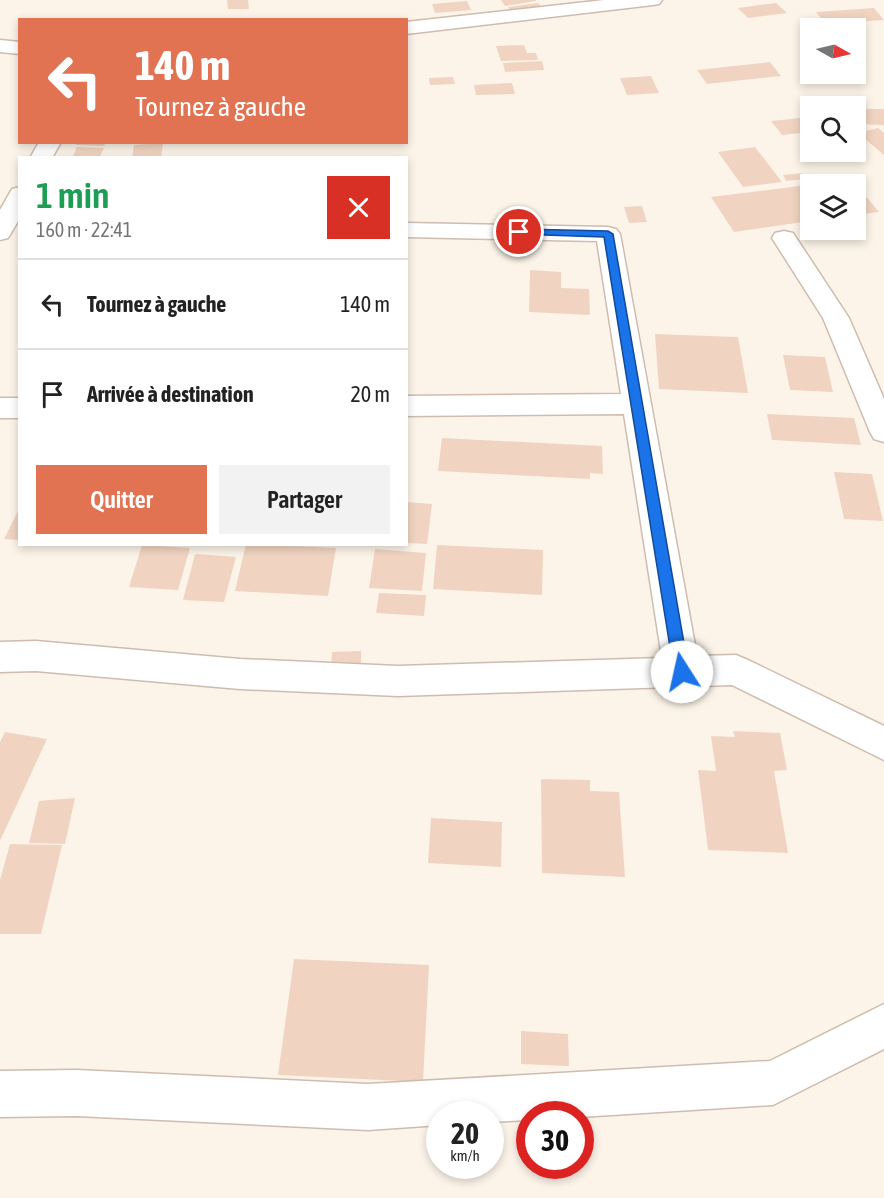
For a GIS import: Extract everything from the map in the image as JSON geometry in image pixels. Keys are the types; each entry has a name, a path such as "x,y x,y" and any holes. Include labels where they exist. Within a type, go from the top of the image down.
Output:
{"street":[{"path":"408,28 653,0"},
{"path":"0,46 18,48"},
{"path":"7,229 18,199"},
{"path":"408,230 608,234 682,672"},
{"path":"784,238 836,318 884,432"},
{"path":"408,406 636,404"},
{"path":"0,408 18,408"},
{"path":"0,657 36,656 240,674 398,681 736,670 884,744"},
{"path":"0,1094 77,1093 368,1107 773,1083 884,1026"}],"building":[{"path":"227,0 248,0 249,9 228,9"},
{"path":"501,0 536,0 536,1 505,6"},
{"path":"467,1 471,10 435,13 432,4"},
{"path":"538,3 542,8 511,12 508,7"},
{"path":"776,3 787,13 748,18 738,8"},
{"path":"874,8 884,20 866,21 866,18 821,18 816,12"},
{"path":"524,45 527,53 536,53 538,60 501,61 496,46"},
{"path":"542,61 544,70 505,72 503,63"},
{"path":"770,62 781,76 707,84 697,70"},
{"path":"651,76 659,93 627,95 620,78"},
{"path":"453,77 455,84 430,85 429,78"},
{"path":"512,83 515,94 476,95 474,85"},
{"path":"866,109 884,109 884,125 866,124"},
{"path":"800,118 800,133 782,135 771,121"},
{"path":"878,128 884,133 884,155 866,140 866,131"},
{"path":"76,144 105,144 104,146"},
{"path":"163,144 161,156 132,156 134,145"},
{"path":"77,147 104,148 100,156 73,156"},
{"path":"755,147 782,182 743,187 718,152"},
{"path":"802,173 803,174 800,174 800,180 786,181 783,175"},
{"path":"800,186 800,222 734,232 711,197"},
{"path":"866,197 879,212 866,214"},
{"path":"642,206 647,222 629,223 624,207"},
{"path":"530,270 561,272 561,288 589,289 590,315 529,312"},
{"path":"655,334 738,337 748,393 659,389"},
{"path":"783,355 825,357 833,392 790,390"},
{"path":"767,414 854,418 861,445 772,440"},
{"path":"442,438 602,446 603,474 590,473 590,479 438,471"},
{"path":"834,472 872,474 883,521 844,519"},
{"path":"408,502 432,504 427,544 408,543"},
{"path":"18,511 18,540 4,539"},
{"path":"437,545 543,550 542,595 433,589"},
{"path":"142,546 190,548 178,590 129,587"},
{"path":"246,546 336,548 328,596 235,591"},
{"path":"375,549 426,553 422,591 369,588"},
{"path":"195,554 236,557 224,602 183,600"},
{"path":"379,593 426,595 424,616 376,613"},
{"path":"361,651 361,668 331,669 332,652"},
{"path":"733,731 780,733 787,770 774,771 788,853 708,850 698,770 716,771 711,736 735,737"},
{"path":"5,732 47,739 0,841 0,742"},
{"path":"541,779 590,780 590,791 619,792 625,877 542,873"},
{"path":"75,798 65,844 29,843 39,801"},
{"path":"431,818 502,822 501,867 428,863"},
{"path":"10,844 62,845 41,934 0,934 0,880"},
{"path":"294,959 429,965 423,1082 278,1075"},
{"path":"521,1031 568,1034 569,1066 521,1064"}],"route":[{"path":"519,232 608,234 682,672"}]}
